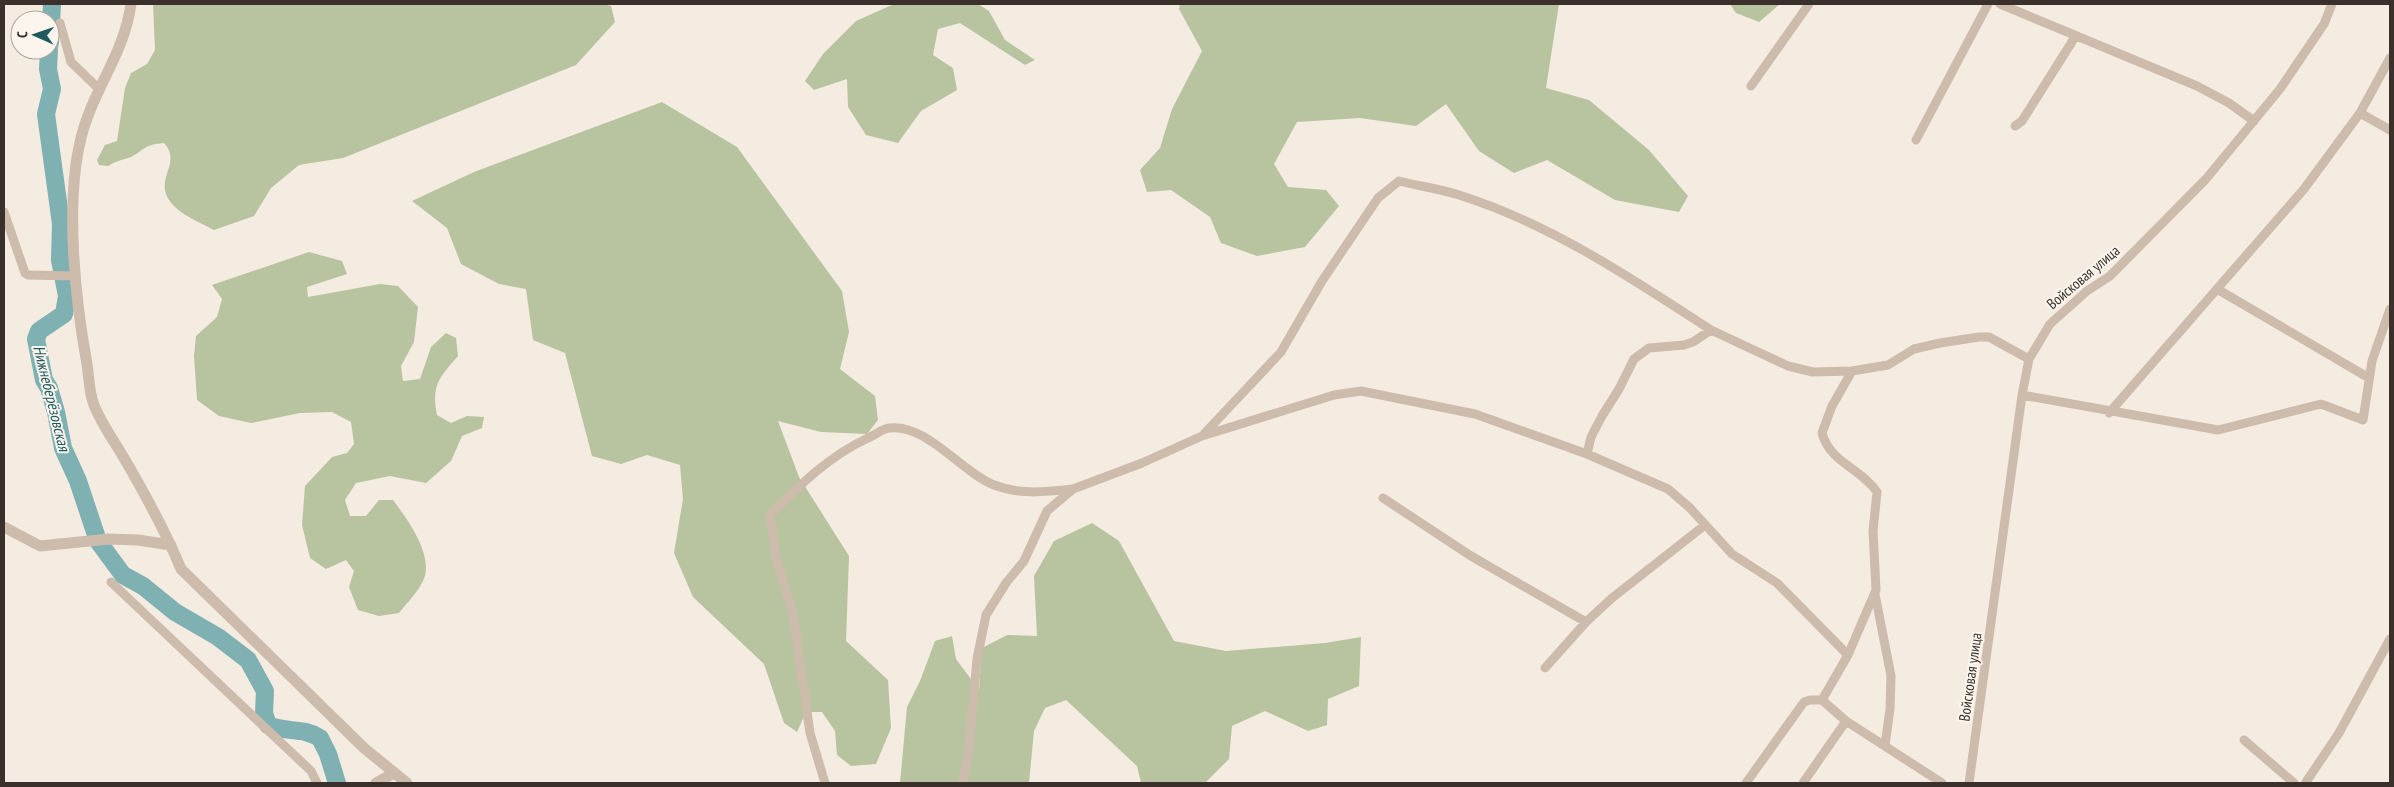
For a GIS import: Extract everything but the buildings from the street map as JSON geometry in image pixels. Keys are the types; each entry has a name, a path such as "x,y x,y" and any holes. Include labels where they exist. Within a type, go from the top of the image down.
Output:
{"street":[{"path":"131,4 123,41 81,137 77,161 74,217 76,276 82,339 94,404 171,545 181,569 364,748 407,783"},
{"path":"1751,86 1809,4"},
{"path":"1916,140 1988,4"},
{"path":"2000,4 2197,86 2229,103 2254,121"},
{"name":"Войсковая улица","path":"1969,783 2022,396 2029,359 2050,324 2087,291 2110,276 2206,179 2280,89 2324,24 2332,4"},
{"path":"60,23 71,62 100,90"},
{"path":"2015,126 2022,121 2076,36"},
{"path":"2108,412 2304,189 2360,114 2390,58"},
{"path":"2360,114 2390,130"},
{"path":"1202,436 1281,352 1322,281 1378,198 1400,181 1458,195 1528,221 1624,274 1711,330 1788,366 1813,372 1852,372 1888,365 1914,349 1940,342 1979,337 1989,337 2029,359"},
{"path":"4,212 25,273 28,276 76,276"},
{"path":"2217,289 2369,378"},
{"path":"2022,396 2218,430 2321,404 2363,420 2369,378 2390,309"},
{"path":"1587,454 1591,437 1634,359 1649,348 1684,345 1694,342 1711,330"},
{"path":"1852,372 1832,406 1822,433 1828,450 1872,484 1877,492 1873,531 1874,593 1891,676 1890,709 1885,745"},
{"path":"825,783 810,733 793,614 776,558 770,514 816,470 831,459 888,428 902,428 920,434 992,484 1015,492 1037,493 1073,489 1142,463 1202,436 1312,401 1361,391 1475,414 1587,454 1668,489 1732,554 1778,583 1848,655"},
{"path":"962,783 968,756 977,660 986,615 1006,583 1024,560 1046,512 1073,489"},
{"path":"1383,498 1471,556 1586,622"},
{"path":"1545,668 1586,622 1643,572 1705,525"},
{"path":"4,527 40,546 109,540 138,540 171,545"},
{"path":"111,582 312,771 317,783"},
{"path":"1822,700 1848,655 1874,593"},
{"path":"2306,783 2339,733 2390,639"},
{"path":"1746,783 1804,702 1815,699 1822,700 1846,721 1942,783"},
{"path":"1803,783 1846,721"},
{"path":"2244,740 2294,783"},
{"path":"376,783 394,773"}],"green space":[{"path":"153,4 604,4 611,6 615,22 576,65 343,158 299,165 271,188 254,216 214,230 183,213 167,197 165,181 170,159 169,151 164,143 148,146 131,157 108,166 99,165 97,160 105,145 117,141 125,88 131,73 147,64 155,50"},
{"path":"894,4 978,4 989,11 1005,40 1035,60 1025,65 960,23 938,29 933,55 953,68 957,90 921,111 898,143 866,135 848,107 847,79 814,90 805,81 823,54 856,21"},
{"path":"1180,4 1559,4 1546,88 1589,100 1649,150 1688,196 1679,212 1615,200 1547,160 1514,173 1479,151 1446,104 1416,126 1360,118 1297,122 1274,164 1288,187 1326,190 1339,206 1305,247 1257,256 1221,243 1210,217 1171,190 1147,192 1140,170 1160,148 1172,109 1202,51 1179,9"},
{"path":"1730,4 1780,4 1759,22 1736,13"},
{"path":"662,102 737,147 842,291 849,332 840,369 875,396 878,420 867,434 821,432 778,421 799,477 849,556 846,641 888,680 891,728 876,764 851,766 837,755 835,731 822,712 806,712 797,732 784,723 764,664 693,597 674,553 683,499 680,465 647,455 621,464 592,456 565,353 533,340 526,289 499,284 461,264 447,228 412,201 474,172"},
{"path":"309,252 342,261 347,274 307,287 308,297 380,284 398,286 418,307 414,342 401,366 403,381 420,379 431,347 446,333 456,338 458,356 441,376 436,389 435,405 437,415 451,423 467,416 484,417 482,428 462,436 451,461 426,483 390,476 356,483 345,500 350,516 366,516 379,500 393,500 418,539 423,550 426,571 418,589 399,613 379,616 358,610 349,587 354,571 346,560 326,569 310,558 302,525 305,486 332,457 347,453 354,444 351,422 332,412 300,413 251,423 219,416 197,400 194,356 196,336 217,317 222,299 212,285"},
{"path":"1092,523 1119,541 1174,641 1226,651 1325,643 1361,637 1359,686 1328,699 1327,725 1308,731 1265,711 1232,726 1229,759 1205,783 1141,783 1137,766 1066,700 1045,708 1034,731 1029,783 900,783 907,707 920,681 935,641 952,636 956,659 979,690 982,648 1007,635 1037,636 1034,576 1054,541"}],"waterway":[{"name":"Нижнеберёзовская","path":"52,4 52,10"},
{"name":"Нижнеберёзовская","path":"48,60 48,69 52,89 46,114 61,224 60,260 67,296 64,314 39,331 36,339 44,380 49,388 56,412 63,448 78,481 98,541 123,575 143,586 175,612 218,637 248,660 265,691 264,713 268,725 281,729 307,732 320,738 328,754 337,783"}]}
